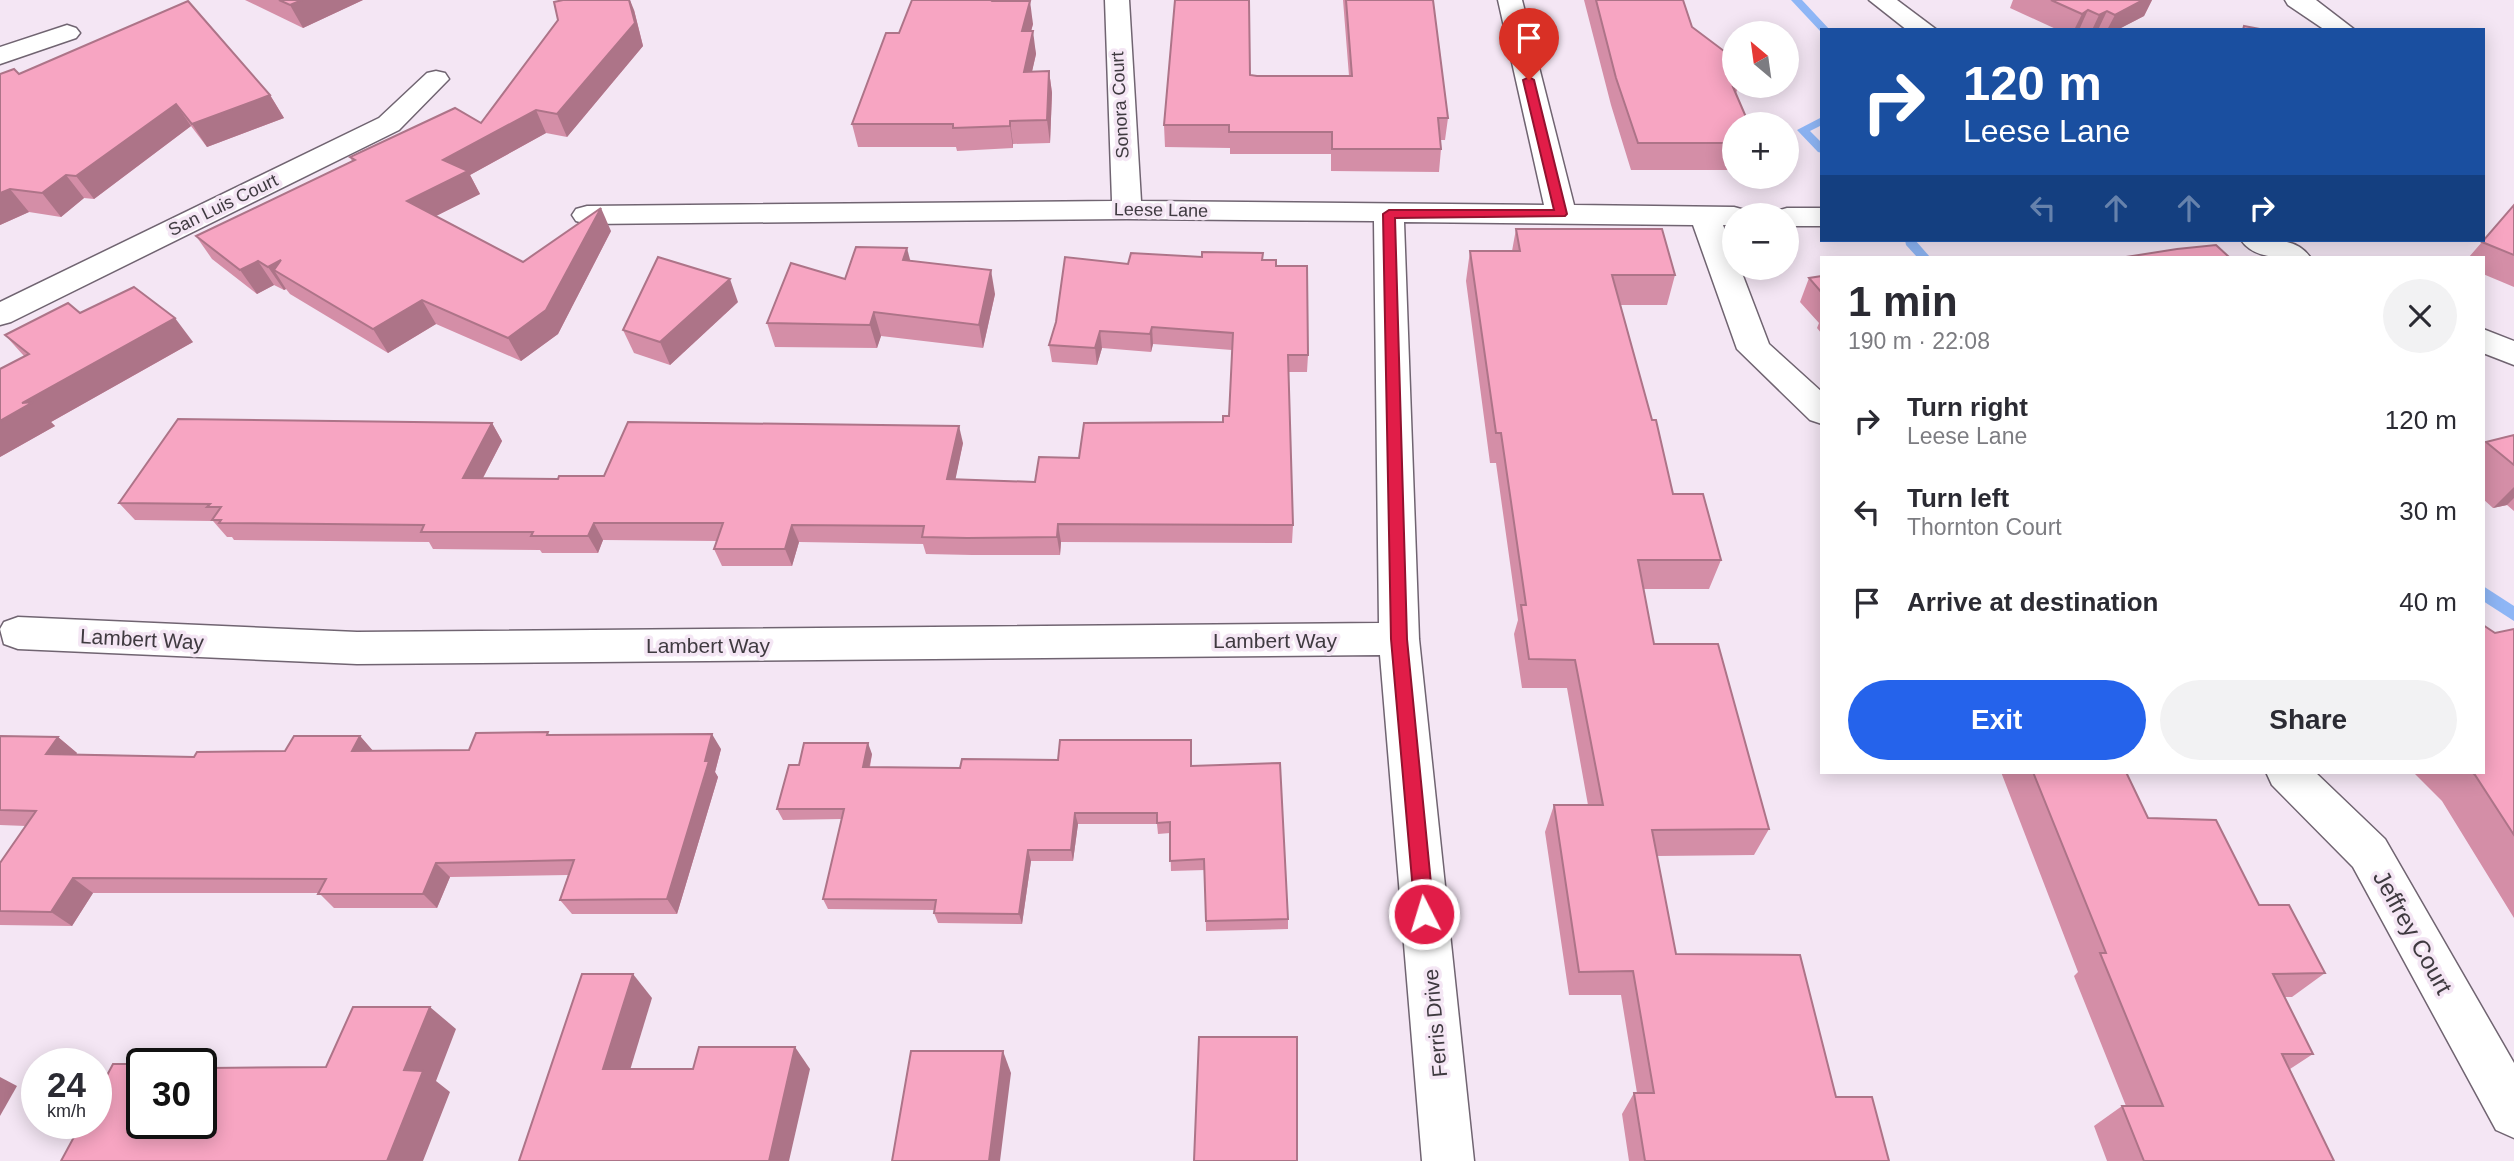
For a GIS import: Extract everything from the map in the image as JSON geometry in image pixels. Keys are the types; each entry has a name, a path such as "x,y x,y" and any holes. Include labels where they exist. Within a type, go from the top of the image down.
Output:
{"street":[{"name":"Sonora Court","path":"1117,0 1127,210"},
{"path":"1510,0 1561,214"},
{"path":"1881,0 1921,28"},
{"path":"2297,0 2339,28"},
{"path":"0,56 67,33"},
{"name":"San Luis Court","path":"0,315 389,124 436,79"},
{"name":"Leese Lane","path":"587,215 1127,210 1719,216"},
{"name":"Ferris Drive","path":"1389,214 1399,639 1448,1161"},
{"path":"1719,216 1754,349 1820,410"},
{"path":"1799,217 1820,217"},
{"path":"2265,242 2293,256"},
{"path":"2485,341 2514,354"},
{"name":"Lambert Way","path":"18,633 356,648 1399,639"},
{"name":"Jeffrey Court","path":"2289,774 2369,853 2514,1112"}],"building":[{"path":"279,0 302,0 290,5"},
{"path":"629,0 635,23 557,114 536,110 443,160 468,171 407,201 523,262 601,208 546,310 508,338 422,300 373,329 274,270 281,260 268,267 258,261 240,270 196,236 355,160 350,157 455,108 481,123 558,20 554,2"},
{"path":"912,0 1030,1 1022,31 1033,31 1024,72 1049,71 1047,120 1010,121 1010,126 953,128 953,124 852,124 886,33 899,33"},
{"path":"1175,0 1249,0 1250,75 1352,76 1346,0 1433,0 1448,118 1438,118 1441,149 1332,149 1332,132 1229,132 1229,125 1164,125"},
{"path":"1596,0 1683,0 1692,27 1722,50 1722,98 1738,98 1744,112 1722,112 1722,143 1638,143 1616,78"},
{"path":"2051,0 2143,0 2115,15 2107,11 2099,15 2088,10 2082,14"},
{"path":"188,1 270,95 192,124 176,104 76,176 66,175 42,193 10,189 0,193 0,74 14,69 19,74"},
{"path":"2514,205 2514,255 2482,242 2485,242 2485,239"},
{"path":"1516,229 1662,229 1675,275 1612,275 1652,420 1656,420 1673,494 1703,494 1721,560 1638,560 1654,644 1718,644 1769,829 1652,830 1676,954 1800,955 1836,1097 1872,1097 1889,1161 1645,1161 1634,1093 1654,1093 1633,971 1579,972 1554,805 1603,805 1575,660 1529,659 1521,605 1526,605 1501,433 1496,433 1470,251 1520,251"},
{"path":"2216,245 2228,256 2132,256"},
{"path":"856,247 907,248 903,260 991,270 979,325 874,312 870,325 767,323 791,263 845,279"},
{"path":"1202,252 1263,253 1262,260 1276,260 1276,266 1307,266 1308,355 1288,355 1293,525 1058,524 1057,537 967,538 922,537 924,526 792,525 785,549 714,549 723,523 594,523 588,536 531,536 533,532 421,532 424,525 219,523 221,520 212,520 221,507 207,507 210,504 119,503 178,419 492,423 463,478 558,479 559,476 604,476 628,422 959,426 947,479 1035,482 1039,457 1079,458 1084,423 1223,422 1223,416 1229,416 1233,333 1152,327 1150,334 1100,331 1095,348 1049,345 1056,322 1065,257 1128,264 1131,253 1202,257"},
{"path":"658,257 730,279 660,342 623,330"},
{"path":"1820,276 1820,291 1809,278"},
{"path":"134,287 175,318 22,403 33,402 0,421 0,369 29,354 5,335 68,303 80,313"},
{"path":"2514,435 2514,465 2486,442"},
{"path":"2485,626 2495,633 2514,629 2514,835 2475,775 2485,774"},
{"path":"548,732 547,735 712,734 705,761 709,761 667,899 560,900 574,860 436,863 423,894 318,894 326,879 73,878 51,912 0,911 0,863 36,811 0,810 0,736 58,737 46,754 194,757 197,752 285,751 294,736 360,736 352,751 469,750 476,733"},
{"path":"1060,740 1191,740 1191,766 1280,763 1288,919 1206,921 1204,859 1170,861 1170,822 1157,823 1157,813 1075,813 1071,850 1028,850 1019,914 934,913 936,900 823,899 844,809 777,809 789,765 799,765 804,743 868,743 863,767 960,768 962,759 1058,760"},
{"path":"2034,774 2127,774 2148,818 2216,820 2259,905 2289,905 2325,973 2273,974 2313,1054 2282,1054 2334,1161 2144,1161 2122,1106 2163,1106 2100,953 2106,953"},
{"path":"582,974 633,974 603,1069 693,1069 699,1047 795,1047 769,1161 519,1161"},
{"path":"353,1007 430,1007 404,1070 423,1071 387,1161 61,1161 73,1139 112,1139 113,1064 126,1064 126,1139 217,1139 217,1068 326,1067"},
{"path":"1199,1037 1297,1037 1297,1161 1194,1161"},
{"path":"911,1051 1003,1051 989,1161 892,1161"}],"waterway":[{"path":"1796,0 1823,28"},
{"path":"1820,121 1803,130 1820,148"},
{"path":"1910,242 1923,256"},
{"path":"2485,593 2514,615"}],"route":[{"path":"1424,914 1399,639 1389,214 1561,214 1529,80"}]}
